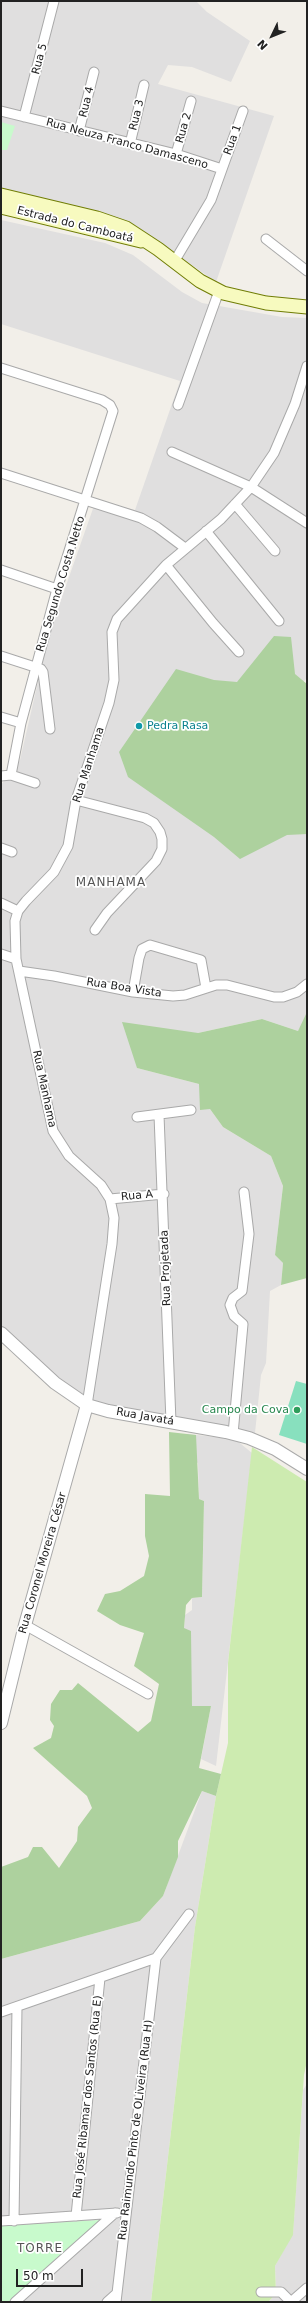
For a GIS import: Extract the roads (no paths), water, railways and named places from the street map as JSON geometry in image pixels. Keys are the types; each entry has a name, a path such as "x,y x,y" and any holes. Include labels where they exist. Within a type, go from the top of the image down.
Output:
{"main road":[{"name":"Estrada do Camboatá","path":"3,202 148,242 200,281 219,291 251,300 307,307"}],"street":[{"name":"Rua 5","path":"24,117 54,1"},
{"name":"Rua 4","path":"79,131 94,72"},
{"name":"Rua 3","path":"130,144 144,85"},
{"name":"Rua 2","path":"176,154 191,101"},
{"name":"Rua Neuza Franco Damasceno","path":"1,111 130,144 176,154 222,169 206,209 174,262"},
{"name":"Rua 1","path":"222,169 243,112"},
{"path":"266,240 307,271"},
{"path":"178,405 219,291"},
{"name":"Rua Manhama","path":"88,1405 112,1244 114,1218 110,1198 101,1185 69,1156 53,1131 16,959 14,931 18,911 54,872 60,863 70,838 76,800 109,703 114,680 113,627 125,609 166,564 206,531 251,487 274,452 295,404 307,366"},
{"name":"Rua Segundo Costa Netto","path":"1,368 102,400 110,405 113,411 86,501 57,589 21,723 11,775"},
{"path":"172,452 251,487 307,523"},
{"path":"1,472 141,518 157,527 184,548"},
{"path":"235,504 275,551"},
{"path":"206,531 279,620"},
{"path":"166,564 213,623 239,652"},
{"path":"1,570 57,589"},
{"path":"1,656 36,668 43,672 50,729"},
{"path":"1,716 21,723"},
{"path":"1,776 11,775 35,783"},
{"path":"76,800 145,818 154,823 160,832 162,839 162,849 156,860 107,913 95,930"},
{"path":"1,848 12,852"},
{"path":"1,903 18,911"},
{"path":"133,992 138,958 142,949 150,945 201,960 206,988"},
{"path":"1,954 16,959"},
{"name":"Rua Boa Vista","path":"19,971 54,976 133,992 173,996 185,995 206,988 228,985 274,997 283,997 297,992 307,984"},
{"path":"137,1117 191,1110"},
{"name":"Rua Projetada","path":"159,1115 164,1194 171,1422"},
{"path":"233,1434 243,1324 234,1316 230,1305 233,1298 242,1291 249,1234 244,1192"},
{"name":"Rua A","path":"110,1198 164,1194"},
{"name":"Rua Javatá","path":"2,1337 55,1383 88,1405 108,1411 233,1434 275,1449 307,1469"},
{"name":"Rua Coronel Moreira César","path":"1,1723 25,1625 88,1405"},
{"path":"25,1625 148,1694"},
{"path":"1,2012 156,1958 189,1914"},
{"name":"Rua Raimundo Pinto de OLiveira (Rua H)","path":"117,2298 156,1958"},
{"name":"Rua José Ribamar dos Santos (Rua E)","path":"76,2216 100,1978"},
{"path":"14,2221 17,2007"},
{"path":"1,2221 126,2212"},
{"path":"15,2302 115,2213"},
{"path":"261,2292 281,2292 291,2302 307,2288"},
{"path":"107,2302 117,2298"}],"place":[{"name":"Pedra Rasa","path":"139,726"},
{"name":"Campo da Cova","path":"297,1410"}],"district":[{"name":"MANHAMA","path":"111,883"},
{"name":"TORRE","path":"40,2249"}]}
